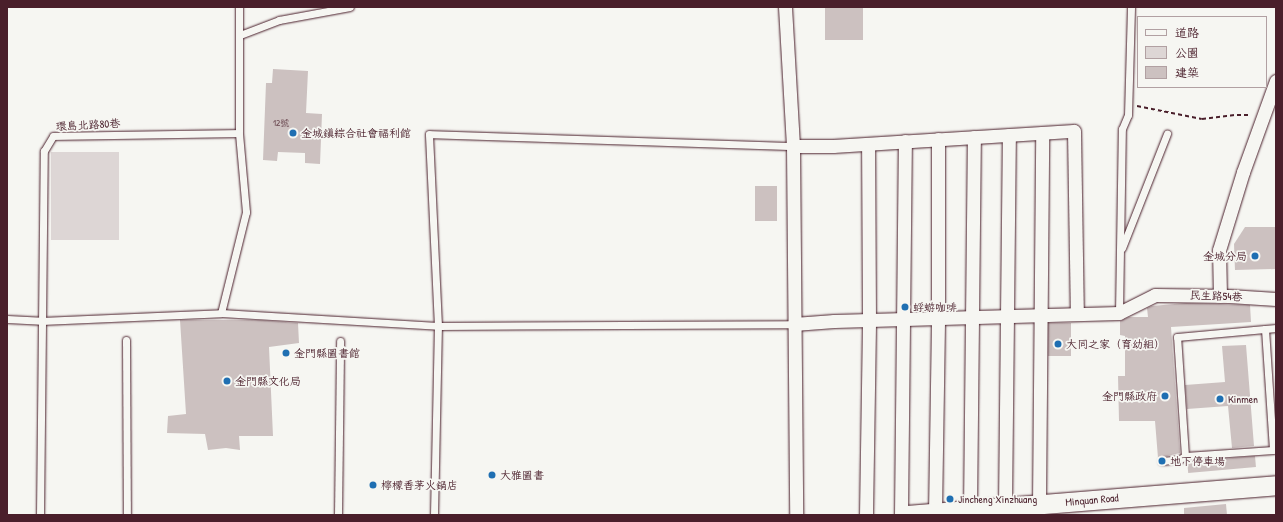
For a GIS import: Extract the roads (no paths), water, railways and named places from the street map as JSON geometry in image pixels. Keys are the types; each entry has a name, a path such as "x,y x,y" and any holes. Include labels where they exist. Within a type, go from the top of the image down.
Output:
{"main road":[{"name":"Minquan Road","path":"907,515 1276,484"}],"street":[{"path":"785,7 793,146 796,515"},
{"path":"1220,296 1219,250 1243,172 1276,81"},
{"path":"793,146 833,146 1074,131 1076,314"},
{"path":"1039,504 1042,133"},
{"path":"1006,507 1006,316 1009,135"},
{"path":"970,510 974,137"},
{"path":"931,514 938,318 938,139"},
{"path":"901,515 905,141"},
{"path":"866,515 869,320 868,144"},
{"name":"民生路54巷","path":"1119,313 1155,295 1276,299"},
{"path":"794,324 869,320 1119,313"}],"lane":[{"path":"221,313 246,212 239,132 239,7"},
{"path":"240,35 279,20 350,7"},
{"path":"1119,313 1122,129 1128,115 1131,7"},
{"name":"環島北路80巷","path":"41,321 44,151 53,136 239,132"},
{"path":"434,515 438,326 429,134 793,146"},
{"path":"1120,252 1167,134"},
{"path":"7,319 41,321 221,313 438,326 794,324"},
{"path":"40,515 41,321"},
{"path":"1185,456 1178,337 1203,338 1276,328"},
{"path":"1162,461 1215,452 1273,450 1273,389 1271,362 1265,329"},
{"path":"126,340 127,515"},
{"path":"338,515 340,341"}],"place":[{"name":"金城鎮綜合社會福利館","path":"293,133"},
{"name":"金城分局","path":"1255,256"},
{"name":"蜉蝣咖啡","path":"905,307"},
{"name":"大同之家（育幼組）","path":"1058,344"},
{"name":"金門縣圖書館","path":"286,353"},
{"name":"金門縣文化局","path":"227,381"},
{"name":"金門縣政府","path":"1165,396"},
{"name":"Kinmen","path":"1220,399"},
{"name":"地下停車場","path":"1162,461"},
{"name":"大雅圖書","path":"492,475"},
{"name":"檸檬香茅火鍋店","path":"373,485"},
{"name":"Jincheng Xinzhuang","path":"950,499"}]}
